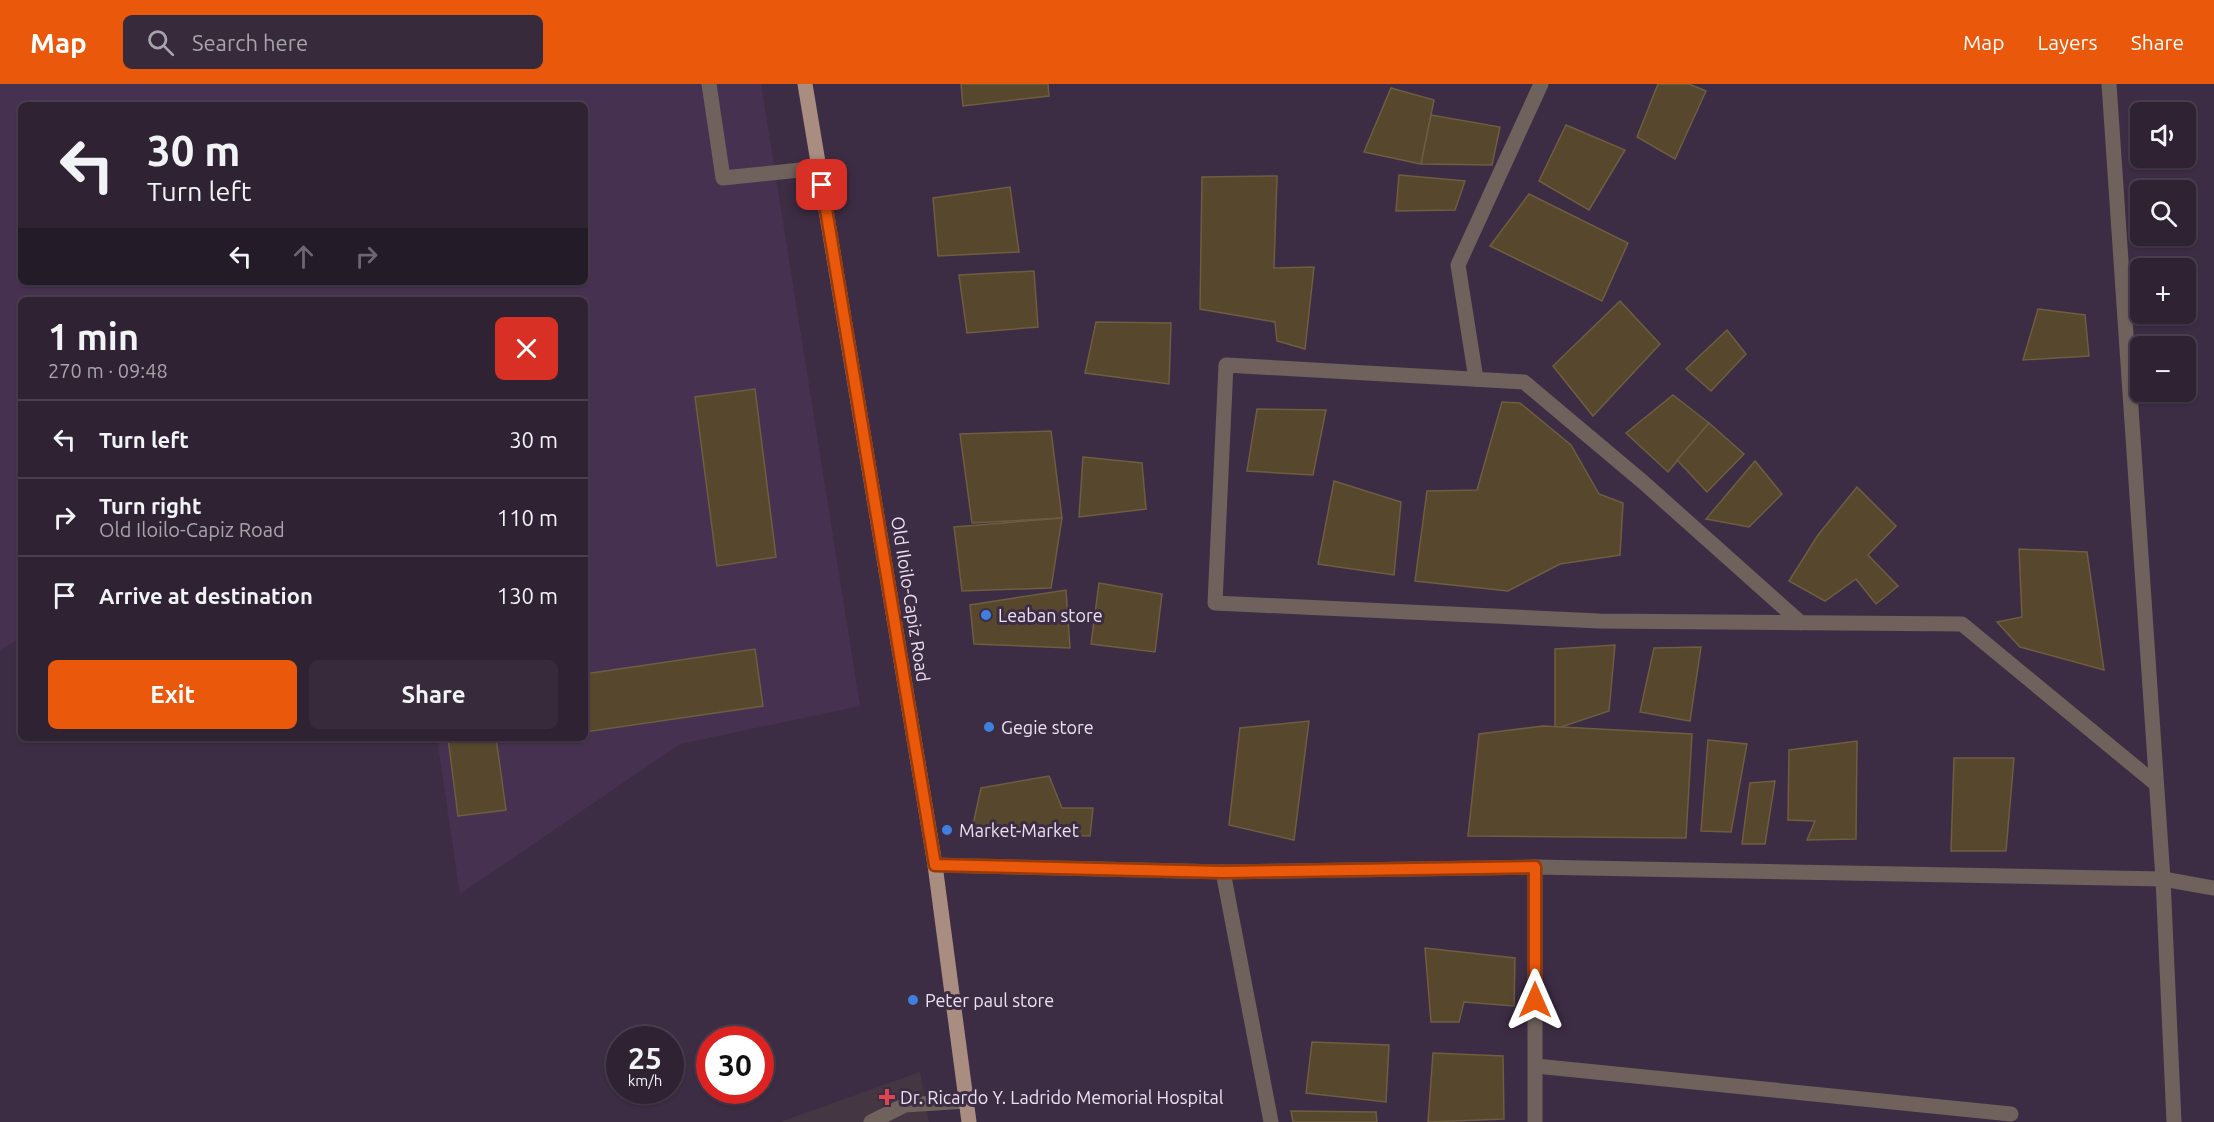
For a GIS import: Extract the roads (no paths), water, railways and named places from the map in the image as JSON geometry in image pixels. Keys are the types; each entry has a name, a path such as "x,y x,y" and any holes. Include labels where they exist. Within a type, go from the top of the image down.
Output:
{"main road":[{"name":"Old Iloilo-Capiz Road","path":"805,84 935,865 969,1122"}],"street":[{"path":"709,84 723,178 819,168"},
{"path":"1476,379 1458,264 1541,84"},
{"path":"2109,84 2163,879 2174,1122"},
{"path":"1801,623 1642,482 1524,382 1226,365 1215,603 1599,621 1801,623 1962,624 2156,784"},
{"path":"935,865 1223,872 1535,867 2163,879 2214,888"},
{"path":"1535,867 1535,1122"},
{"path":"1223,872 1271,1122"},
{"path":"1536,1066 2011,1114"},
{"path":"871,1122 906,1105 967,1101"}],"place":[{"name":"Leaban store","path":"986,615"},
{"name":"Gegie store","path":"989,727"},
{"name":"Market-Market","path":"947,830"},
{"name":"Peter paul store","path":"913,1000"},
{"name":"Dr. Ricardo Y. Ladrido Memorial Hospital","path":"887,1097"}]}
